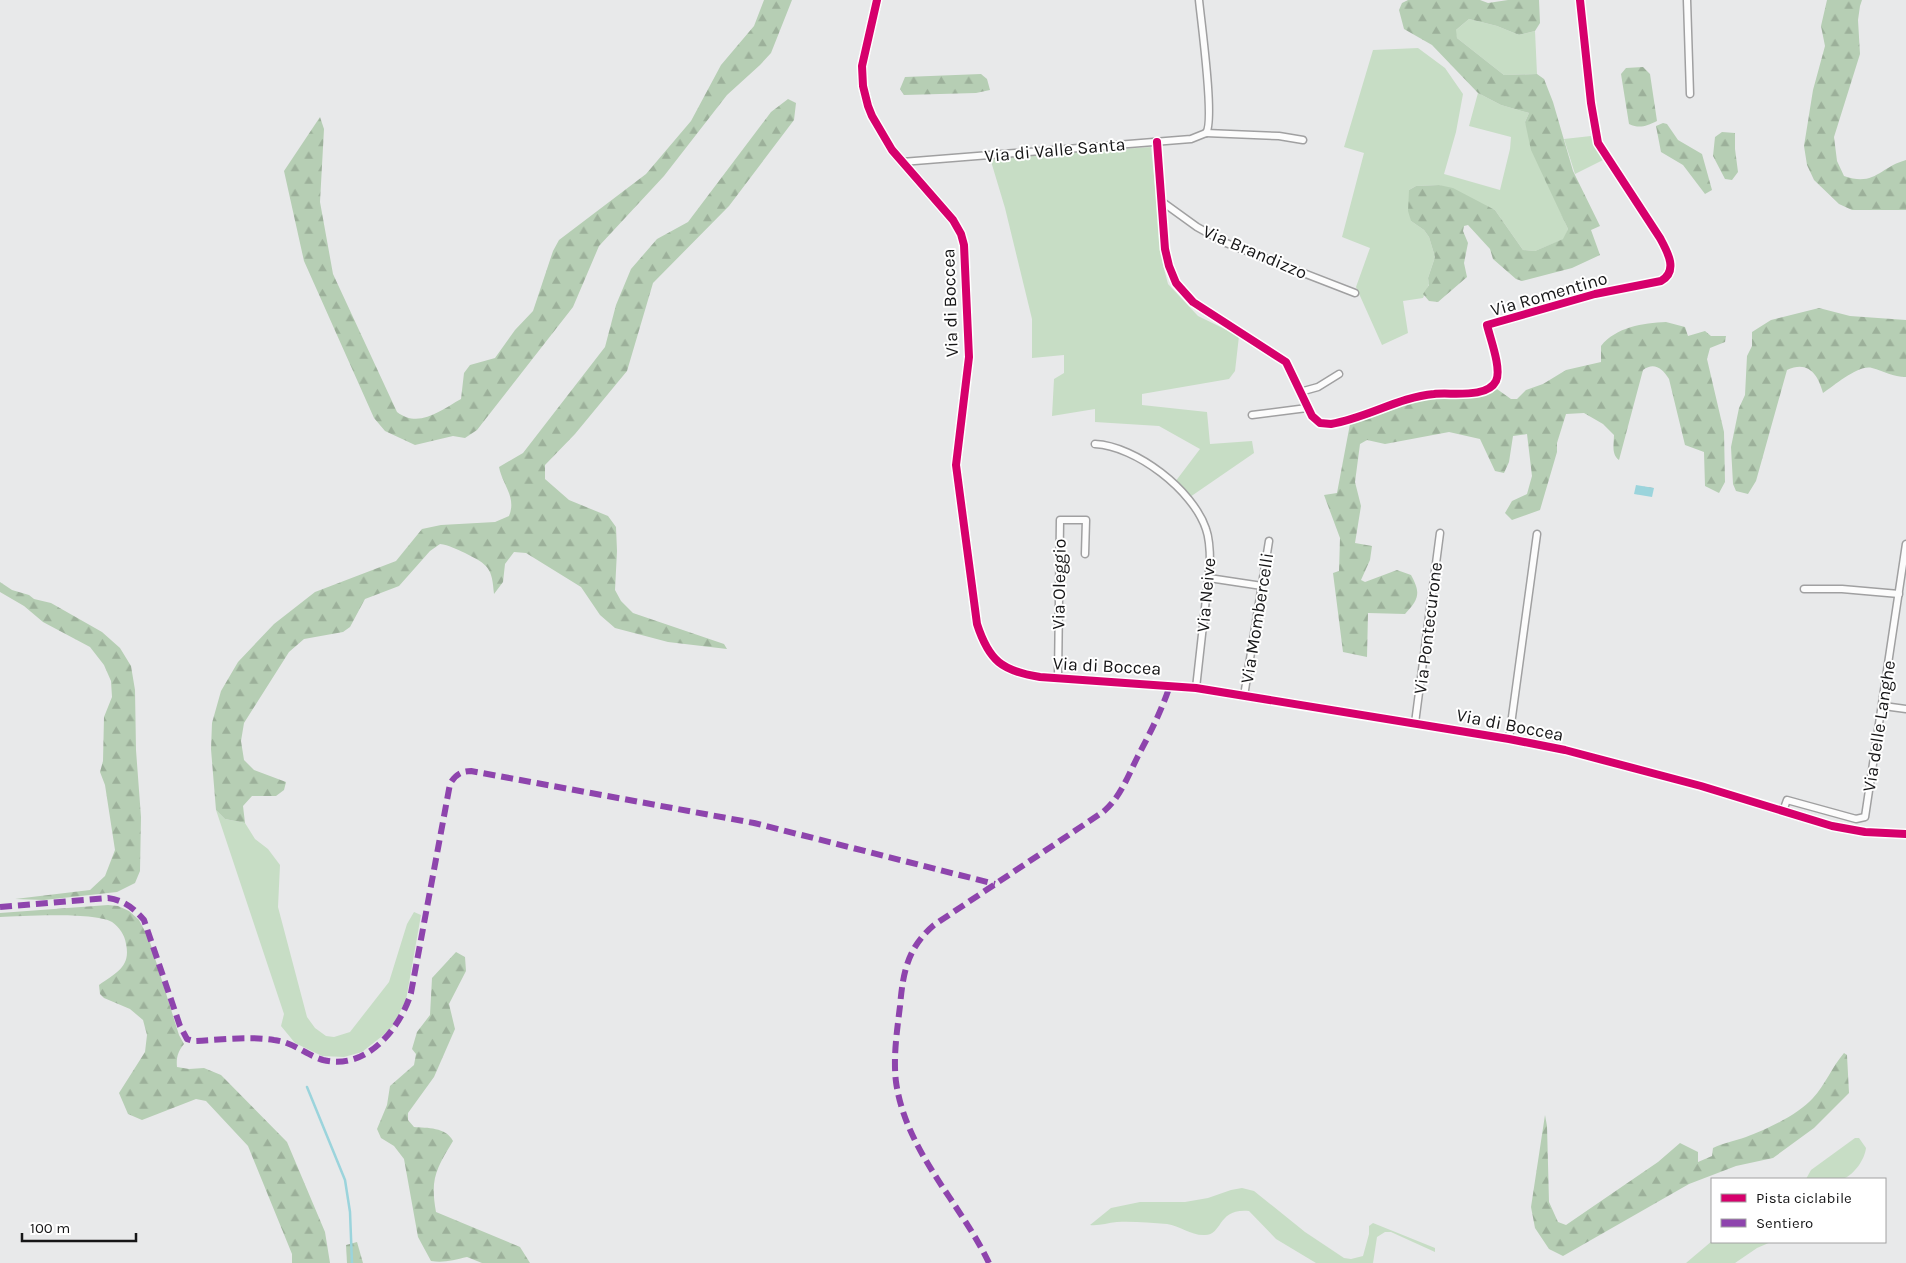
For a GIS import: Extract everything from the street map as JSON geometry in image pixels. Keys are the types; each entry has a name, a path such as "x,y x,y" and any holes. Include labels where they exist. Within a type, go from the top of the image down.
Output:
{"street":[{"name":"Via di Boccea","path":"877,0 864,58 863,86 872,116 892,150 953,220 963,239 969,357 956,465 977,624 990,654 1002,666 1022,674 1196,688 1509,739 1574,753 1701,786 1849,830 1882,834 1906,834"},
{"path":"1199,0 1209,100 1209,127 1206,133"},
{"name":"Via Romentino","path":"1157,142 1166,258 1176,283 1193,302 1286,362 1307,408 1316,420 1325,424 1331,424 1424,395 1445,393 1470,394 1485,390 1494,384 1497,377 1496,360 1487,325 1590,295 1658,282 1668,277 1671,270 1668,253 1598,143 1591,103 1580,0"},
{"path":"1687,0 1690,94"},
{"name":"Via di Valle Santa","path":"902,162 1191,139 1206,133 1279,136 1304,140"},
{"name":"Via Brandizzo","path":"1161,201 1197,227 1226,243 1355,294"},
{"path":"1300,392 1318,387 1339,374"},
{"path":"1252,415 1307,408"},
{"name":"Via Neive","path":"1095,444 1116,447 1141,459 1163,475 1197,510 1206,528 1210,546 1209,578 1196,688"},
{"name":"Via Oleggio","path":"1058,678 1060,520 1086,520 1085,554"},
{"name":"Via Pontecurone","path":"1415,723 1440,533"},
{"path":"1509,739 1537,534"},
{"name":"Via Mombercelli","path":"1244,696 1269,541"},
{"name":"Via delle Langhe","path":"1783,811 1787,800 1856,819 1864,817 1906,544"},
{"path":"1209,578 1262,586"},
{"path":"1804,589 1842,589 1899,594"},
{"path":"1891,707 1906,709"}],"green space":[{"path":"764,0 792,0 771,53 727,95 664,176 599,246 573,307 477,430 465,438 453,436 415,445 385,431 374,418 304,261 284,171 320,117 324,129 320,202 333,274 397,412 413,419 430,416 461,399 464,373 470,365 495,358 515,330 533,311 553,251 559,240 646,174 691,121 721,65 754,26"},
{"path":"1408,0 1480,0 1488,3 1508,0 1539,0 1540,23 1535,31 1519,35 1497,26 1469,19 1456,30 1457,38 1504,75 1537,74 1544,79 1553,102 1573,171 1600,226 1591,230 1600,255 1572,268 1522,281 1516,279 1493,259 1490,249 1468,225 1464,226 1463,231 1468,243 1464,263 1467,277 1438,302 1429,301 1423,294 1429,285 1428,278 1435,257 1429,237 1424,230 1411,221 1408,211 1409,190 1416,186 1439,185 1453,188 1495,210 1523,250 1535,251 1563,239 1568,229 1531,150 1525,122 1529,113 1501,105 1478,93 1432,45 1404,29 1399,10 1402,3"},
{"path":"1827,0 1862,0 1858,20 1860,54 1834,137 1837,161 1844,176 1863,179 1877,175 1906,160 1906,210 1852,210 1839,204 1814,180 1807,165 1804,146 1813,90 1825,46 1821,26"},
{"path":"1469,19 1497,26 1519,35 1535,31 1537,74 1504,75 1457,38 1455,31"},
{"path":"1418,48 1445,68 1463,94 1456,132 1444,174 1500,190 1511,137 1469,126 1478,93 1501,105 1529,113 1525,122 1568,229 1564,239 1535,251 1523,250 1495,210 1439,185 1416,186 1409,190 1411,221 1424,230 1429,237 1435,257 1428,278 1429,284 1423,298 1403,301 1408,333 1382,345 1356,287 1370,248 1342,237 1364,153 1344,147 1373,50"},
{"path":"1643,67 1650,74 1657,121 1640,127 1629,124 1621,74 1626,68"},
{"path":"981,74 987,79 990,90 976,93 904,95 900,89 905,77"},
{"path":"788,99 796,103 794,120 729,206 653,283 627,371 575,434 545,465 545,479 569,500 608,516 616,527 615,590 621,601 633,613 724,644 727,649 668,642 615,628 600,615 581,587 526,553 514,552 505,564 503,582 494,594 492,578 484,564 465,553 440,544 430,551 399,586 365,599 350,627 343,632 304,639 289,652 244,723 241,741 244,760 254,770 286,782 284,790 276,796 252,796 243,806 245,823 225,819 216,810 211,749 212,723 221,691 238,662 274,624 315,592 396,561 422,529 441,525 495,522 509,516 511,509 510,497 499,467 523,453 605,347 616,305 631,269 657,239 688,222 771,112"},
{"path":"1663,123 1667,124 1678,140 1702,154 1712,190 1705,194 1683,165 1661,152 1656,126"},
{"path":"1722,132 1735,133 1738,172 1732,180 1725,179 1713,156 1715,137"},
{"path":"1591,136 1603,160 1575,174 1564,139"},
{"path":"1151,147 1163,265 1168,284 1198,316 1239,336 1235,371 1229,379 1142,394 1142,405 1207,412 1210,444 1252,441 1254,453 1190,497 1175,482 1200,449 1159,426 1095,422 1095,409 1052,416 1054,379 1064,373 1064,355 1032,358 1032,319 1005,208 990,158"},
{"path":"1819,308 1850,316 1906,320 1906,377 1872,368 1861,369 1847,376 1823,393 1818,380 1811,371 1801,367 1787,370 1756,481 1748,494 1736,491 1733,484 1731,447 1739,408 1745,395 1747,356 1752,346 1752,332 1771,320"},
{"path":"1666,322 1685,327 1688,336 1705,331 1711,336 1726,336 1725,342 1710,348 1707,359 1724,432 1725,482 1719,493 1705,486 1704,452 1685,445 1669,379 1661,369 1654,366 1643,370 1619,460 1614,452 1614,435 1603,424 1584,413 1566,414 1540,510 1512,520 1505,513 1512,501 1527,494 1532,476 1527,434 1513,436 1509,462 1504,473 1495,471 1480,439 1449,432 1385,444 1367,440 1360,444 1355,482 1361,506 1355,543 1372,546 1370,560 1361,580 1365,582 1397,570 1411,575 1416,587 1417,596 1405,614 1368,613 1367,657 1343,652 1333,573 1339,571 1340,538 1324,495 1337,493 1350,424 1414,400 1432,396 1475,396 1494,387 1511,399 1517,399 1526,390 1543,384 1566,370 1601,362 1601,346 1614,334 1630,327"},
{"path":"0,582 12,590 29,595 34,599 51,603 102,632 120,648 131,666 135,690 136,750 141,817 140,871 135,883 117,892 44,900 15,899 90,890 105,876 115,850 105,785 100,772 103,761 104,717 112,697 111,681 104,665 90,647 43,622 24,606 0,592"},
{"path":"216,810 225,819 245,823 255,839 268,849 280,865 278,907 307,1017 315,1028 326,1036 334,1037 350,1032 389,982 407,924 414,912 421,915 406,1000 393,1026 362,1052 344,1057 322,1056 295,1043 281,1026 284,1014"},
{"path":"108,905 118,906 129,911 139,920 149,939 179,1035 184,1044 178,1055 177,1067 189,1069 204,1068 221,1075 287,1142 325,1232 330,1263 292,1263 292,1254 248,1146 206,1101 196,1099 142,1120 128,1114 119,1093 145,1052 147,1035 143,1020 130,1009 104,998 100,994 99,985 121,969 126,958 125,941 123,934 117,926 103,919 90,917 58,915 0,917 0,913"},
{"path":"456,952 465,957 466,971 449,1004 455,1029 434,1077 408,1113 408,1120 414,1127 430,1128 446,1133 453,1141 442,1159 434,1182 436,1212 520,1247 530,1263 482,1263 467,1257 436,1262 431,1261 418,1237 404,1159 394,1146 381,1138 377,1129 387,1105 390,1086 414,1065 416,1054 412,1049 417,1032 430,1015 432,978"},
{"path":"1844,1053 1847,1055 1849,1093 1814,1128 1773,1158 1736,1166 1689,1184 1563,1256 1549,1249 1535,1228 1531,1207 1545,1115 1549,1202 1558,1222 1566,1225 1658,1162 1680,1143 1698,1152 1698,1162 1712,1156 1713,1148 1754,1134 1791,1116 1813,1098"},
{"path":"1855,1138 1859,1138 1866,1148 1861,1162 1845,1178 1807,1178 1811,1170"},
{"path":"1242,1188 1254,1191 1305,1232 1344,1258 1351,1259 1363,1256 1369,1234 1369,1226 1373,1223 1435,1248 1435,1252 1391,1232 1385,1232 1377,1237 1373,1263 1316,1263 1276,1239 1249,1211 1231,1213 1215,1231 1205,1235 1195,1234 1167,1224 1113,1222 1090,1225 1111,1208 1140,1202 1185,1202 1208,1198"},
{"path":"357,1242 363,1263 347,1263 346,1245"},
{"path":"1711,1242 1769,1243 1757,1248 1735,1263 1686,1263"}],"water":[{"path":"1636,485 1654,488 1652,497 1634,494"}],"waterway":[{"path":"307,1087 345,1180 350,1212 352,1263"}],"marked path":[{"path":"989,1263 964,1219 922,1154 902,1107 896,1082 895,1054 903,983 908,962 918,943 934,925 1103,812 1109,806 1127,779 1156,721 1170,685"},
{"path":"0,907 108,898 123,903 132,908 144,920 180,1026 187,1039 194,1041 245,1038 281,1041 323,1060 339,1062 367,1053 379,1044 390,1033 406,1007 411,993 450,784 456,776 464,772 471,771 754,823 995,884"}],"cycle path":[{"path":"877,0 862,66 863,86 868,106 892,150 953,220 961,234 964,245 969,357 956,465 977,624 987,647 999,662 1016,671 1040,677 1196,688 1509,739 1565,750 1701,786 1832,826 1865,832 1906,834"},
{"path":"1157,142 1165,249 1176,283 1193,302 1286,362 1312,416 1320,423 1331,424 1344,421 1421,396 1468,394 1485,390 1496,381 1498,369 1487,325 1595,294 1661,281 1669,272 1670,261 1660,238 1598,143 1591,103 1580,0"}]}
